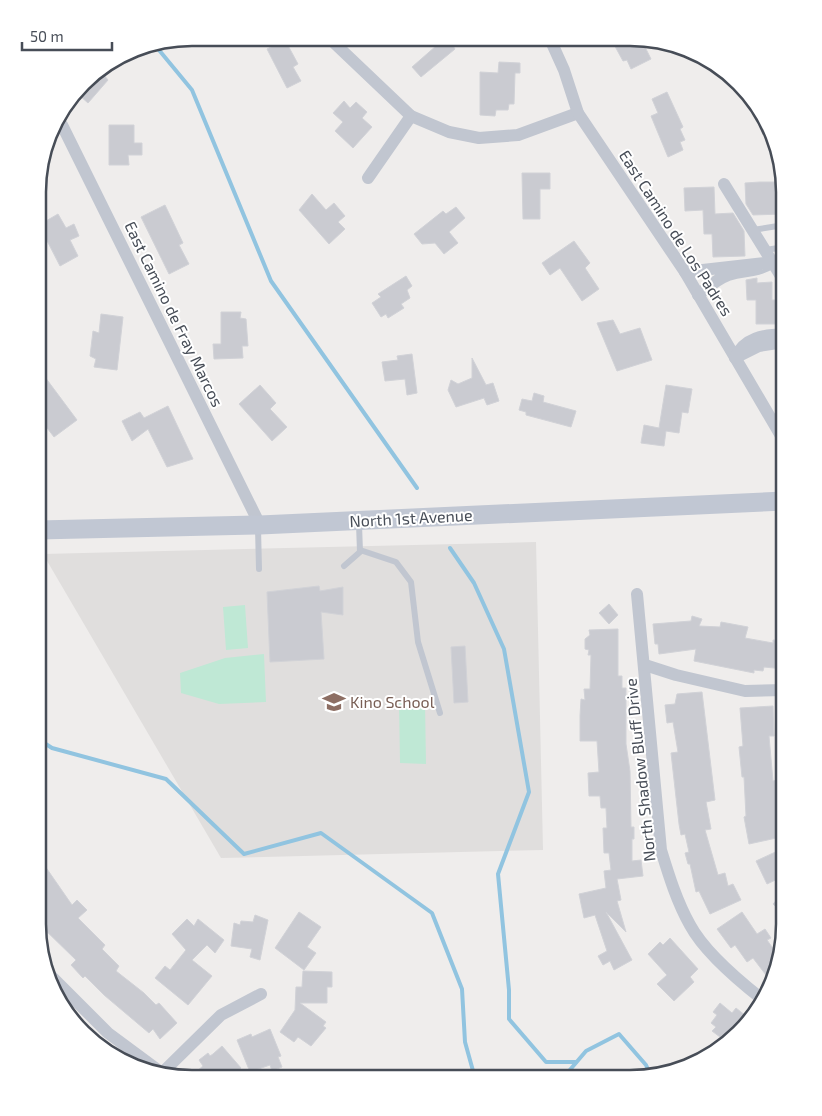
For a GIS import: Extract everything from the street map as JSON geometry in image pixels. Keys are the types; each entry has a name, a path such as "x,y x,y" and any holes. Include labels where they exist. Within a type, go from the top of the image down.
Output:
{"main road":[{"name":"North 1st Avenue","path":"46,530 259,525 776,501"}],"street":[{"path":"337,46 411,116 449,132 479,138 518,135 578,113"},
{"name":"East Camino de Los Padres","path":"553,46 564,70 578,113 685,272 776,427"},
{"path":"368,178 411,116"},
{"name":"East Camino de Fray Marcos","path":"62,127 259,525"},
{"path":"724,184 776,267"},
{"path":"685,272 773,262"},
{"path":"698,295 713,283 729,275 758,271 773,262"},
{"path":"736,358 739,350 753,339 762,335 776,334"},
{"path":"736,358 759,346 776,343"},
{"name":"North Shadow Bluff Drive","path":"637,594 661,850 672,888 691,927 733,976 757,995"},
{"path":"645,665 676,675 745,691 775,690"},
{"path":"59,984 108,1033 149,1063"},
{"path":"167,1068 221,1015 261,994"}],"lane":[{"path":"753,230 776,226"},
{"path":"766,250 776,248"},
{"path":"344,566 360,550 359,520"},
{"path":"259,525 259,569"},
{"path":"360,550 396,562 411,582 418,642 440,714"}],"shaded area":[{"name":"Kino School","path":"536,542 543,850 221,858 46,559 46,554"}],"green space":[{"path":"245,605 248,648 226,650 223,607"},
{"path":"264,654 266,702 219,704 181,693 180,673 225,658"},
{"path":"425,701 426,764 400,763 399,703"}],"building":[{"path":"273,46 288,46 298,64 293,67 301,81 287,88 267,49"},
{"path":"436,46 453,46 455,49 421,77 412,67"},
{"path":"615,46 645,47 651,59 631,69 627,60 623,61"},
{"path":"499,62 520,63 520,73 515,73 514,104 509,104 508,110 496,110 495,116 480,115 480,72 498,73"},
{"path":"104,75 108,80 88,103 81,97"},
{"path":"667,92 683,127 680,129 685,140 680,142 683,150 668,157 651,116 658,113 652,99"},
{"path":"344,101 350,108 356,102 367,112 362,118 372,127 353,148 335,131 343,122 333,113"},
{"path":"109,125 134,125 134,143 142,143 142,155 128,155 129,165 109,165"},
{"path":"522,173 550,173 550,189 540,189 540,219 523,219"},
{"path":"775,182 776,214 753,215 746,204 745,183"},
{"path":"714,187 715,214 733,213 744,231 745,256 713,257 712,234 704,234 703,210 685,211 684,188"},
{"path":"312,194 326,210 334,203 345,216 338,222 345,229 329,244 299,210"},
{"path":"165,205 183,243 179,245 189,264 169,274 141,217"},
{"path":"456,207 465,218 449,232 458,243 444,254 435,243 422,244 414,234 443,211 446,214"},
{"path":"58,214 66,228 74,224 79,236 70,240 78,256 60,266 46,239 46,221"},
{"path":"574,241 590,263 585,268 599,289 582,301 560,268 550,275 542,263"},
{"path":"406,276 412,286 407,290 410,298 401,304 404,308 388,318 386,314 381,317 372,303 381,297 378,294"},
{"path":"757,278 757,283 772,282 772,300 776,300 776,324 756,324 756,300 747,300 746,280"},
{"path":"221,312 241,312 240,318 246,319 248,346 242,346 243,358 214,359 213,344 221,344"},
{"path":"101,314 123,317 117,370 94,367 96,359 90,356 93,331 99,333"},
{"path":"613,320 620,334 640,328 652,360 617,371 597,323"},
{"path":"412,354 417,393 407,395 405,379 385,381 382,362 398,360 397,356"},
{"path":"472,358 486,385 493,383 499,401 487,405 484,398 456,407 448,390 451,380 458,384 472,378"},
{"path":"46,378 77,420 54,437 46,426"},
{"path":"260,385 276,403 270,409 287,427 272,441 239,404"},
{"path":"666,385 692,389 688,413 682,412 679,433 666,431 664,446 641,443 644,425 659,428"},
{"path":"534,393 544,396 543,402 576,411 571,427 526,415 526,412 519,410 522,399 532,401"},
{"path":"168,406 193,459 167,467 148,429 132,441 122,421 140,412 144,418"},
{"path":"319,586 320,591 343,587 343,615 321,612 324,659 270,662 267,592"},
{"path":"609,604 618,615 609,624 599,613"},
{"path":"692,616 702,619 699,626 720,627 721,622 748,627 745,638 773,643 773,640 775,640 775,668 764,667 763,671 754,670 754,673 694,661 696,649 659,654 658,644 655,644 653,624 691,621"},
{"path":"618,629 618,676 622,676 622,688 626,688 626,744 630,771 631,827 634,827 632,861 641,860 643,876 617,879 621,900 617,901 626,932 606,912 632,960 614,970 610,961 603,965 598,956 607,951 595,915 584,918 579,894 606,888 604,871 611,870 609,853 604,853 603,828 607,828 606,808 601,808 600,796 589,796 588,773 599,772 597,741 580,741 580,716 581,699 585,700 584,689 590,689 591,655 588,655 589,650 585,649 585,639 590,635 589,630"},
{"path":"465,646 468,702 454,703 451,647"},
{"path":"702,692 715,800 706,802 711,829 705,830 718,875 725,873 728,886 733,884 741,900 710,914 699,891 696,892 690,864 688,864 685,853 689,852 685,834 681,835 671,753 678,752 673,722 667,723 665,705 675,704 677,694"},
{"path":"773,706 774,736 769,736 773,781 775,780 775,838 749,844 744,817 746,816 744,777 742,777 739,747 743,746 740,708"},
{"path":"775,852 775,880 767,884 756,861"},
{"path":"46,868 72,905 77,900 87,910 78,918 105,945 102,949 119,966 116,971 156,1005 159,1003 177,1023 160,1039 153,1029 149,1033 104,995 85,976 83,978 71,965 76,960 46,931"},
{"path":"299,912 321,927 307,947 316,953 304,970 275,948"},
{"path":"742,912 757,934 765,929 771,938 767,940 773,949 766,975 753,958 747,962 735,945 731,948 717,929"},
{"path":"255,915 268,920 260,960 250,957 252,949 231,946 234,923 240,925 241,921 253,922"},
{"path":"187,919 194,926 198,919 224,940 215,953 207,945 192,960 212,976 188,1005 155,978 165,966 170,970 186,950 172,934"},
{"path":"670,938 698,969 690,977 694,982 674,1001 657,984 667,975 648,954 660,942 663,945"},
{"path":"303,971 332,972 332,987 327,987 327,1003 300,1003 326,1022 323,1026 326,1028 311,1046 298,1037 294,1042 280,1032 295,1010 296,987 302,987"},
{"path":"720,1003 732,1013 736,1008 744,1014 721,1038 712,1031 716,1027 711,1023 717,1015 713,1012"},
{"path":"270,1029 281,1056 278,1057 282,1067 272,1070 270,1065 256,1070 249,1070 237,1040 251,1034 252,1037"},
{"path":"222,1046 241,1068 239,1070 198,1070 203,1066 199,1060 208,1053 210,1056"}],"waterway":[{"path":"159,50 192,90 271,281 417,488"},
{"path":"450,548 474,583 504,649 529,792 498,874 509,990 509,1019 546,1062 576,1062"},
{"path":"46,744 52,748 166,779 244,854 321,833 432,913 462,989 465,1042 473,1070"},
{"path":"570,1070 586,1051 619,1034 648,1069"}],"place":[{"name":"Kino School","path":"334,702"}]}
